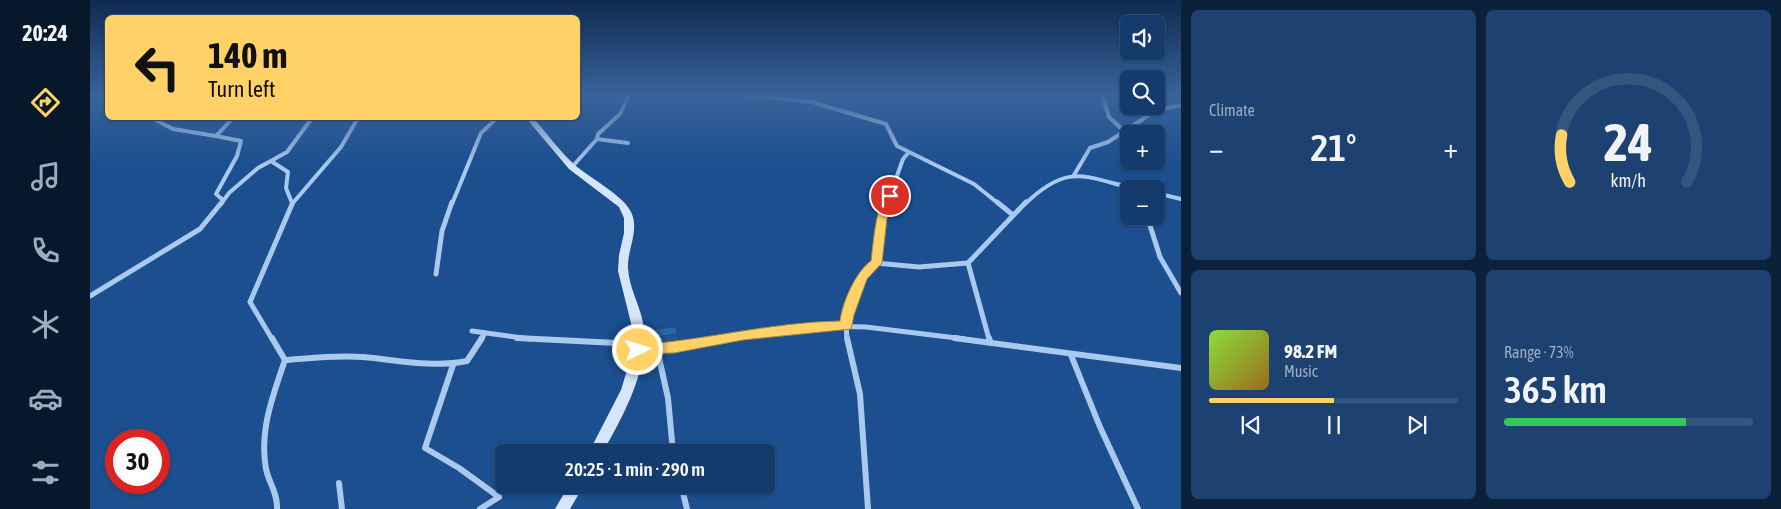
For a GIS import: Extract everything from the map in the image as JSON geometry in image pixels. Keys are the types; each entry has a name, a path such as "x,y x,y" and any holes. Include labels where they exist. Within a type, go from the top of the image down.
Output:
{"street":[{"path":"572,167 597,139 598,134 615,119"},
{"path":"869,119 886,124 897,146 974,184 1013,214"},
{"path":"156,120 173,129 241,141 237,156 216,194 223,200"},
{"path":"216,136 231,120"},
{"path":"90,296 200,229 223,200 258,168 287,152 311,120"},
{"path":"276,509 278,496 266,470 264,442 268,412 285,360 250,302 292,203 341,147 357,120"},
{"path":"436,274 442,231 447,215 480,133 495,120"},
{"path":"531,120 572,167 627,210 630,223 623,262 623,273 637,323 638,347 622,402 600,444"},
{"path":"1074,175 1090,148 1108,142 1120,134"},
{"path":"597,139 628,143"},
{"path":"876,263 882,218 903,159 909,152"},
{"path":"271,161 288,172 284,183 286,193 292,203"},
{"path":"868,509 860,392 846,326 847,315 866,270 876,263 919,267 968,263 1013,214 1051,180 1074,175 1120,185"},
{"path":"1165,195 1181,199"},
{"path":"1150,225 1160,257 1181,293"},
{"path":"968,263 990,341"},
{"path":"472,331 553,341 657,349 743,334 810,326 846,326 990,341 1071,354 1181,368"},
{"path":"285,360 337,356 417,364 453,364 467,361 485,333"},
{"path":"657,349 668,398 672,444"},
{"path":"1071,354 1100,427 1138,509"},
{"path":"453,364 425,448 459,468 499,497 480,509"},
{"path":"339,483 342,509"},
{"path":"562,509 571,494"},
{"path":"684,494 688,509"}],"building":[{"path":"676,327 677,334 657,337 655,329"}],"route":[{"path":"638,350 674,348 743,334 810,326 846,326 847,315 861,278 866,270 876,263 882,218 890,196"}]}
